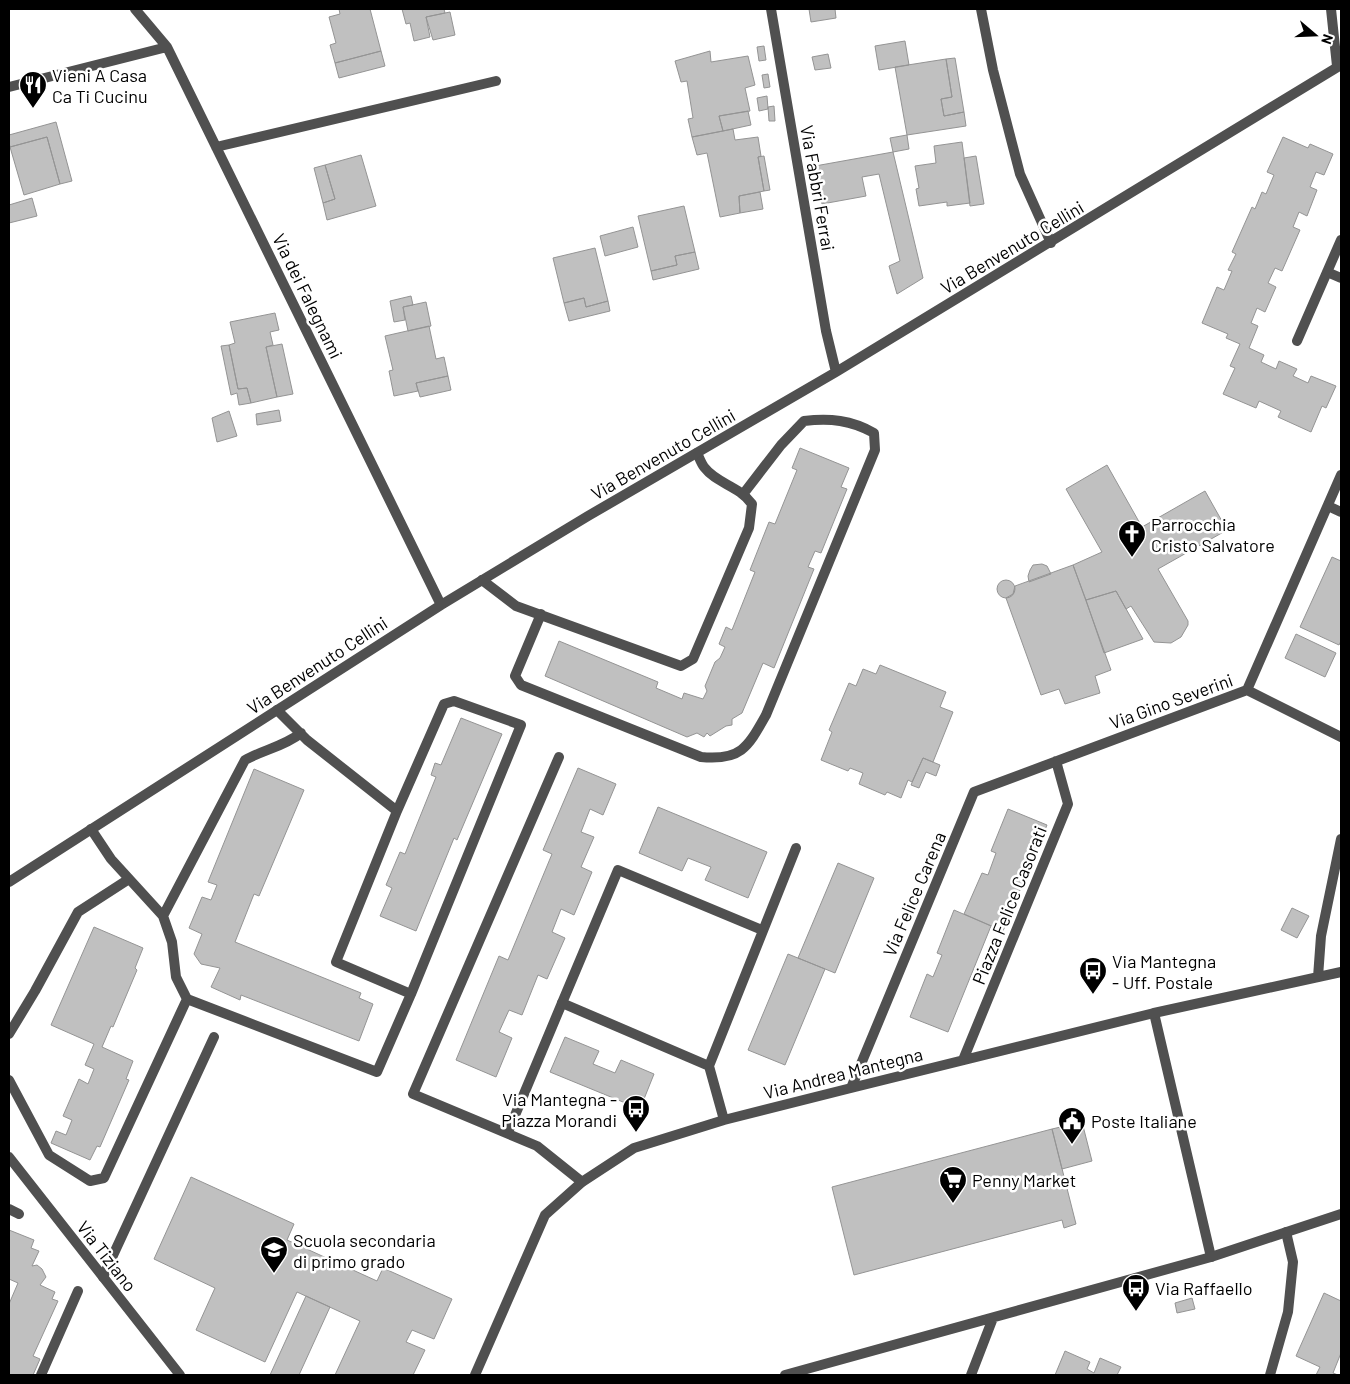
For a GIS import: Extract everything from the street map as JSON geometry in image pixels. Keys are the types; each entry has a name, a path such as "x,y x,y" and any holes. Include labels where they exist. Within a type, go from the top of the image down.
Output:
{"street":[{"name":"Via dei Falegnami","path":"135,9 167,47 441,605"},
{"name":"Via Fabbri Ferrai","path":"771,9 826,331 836,372"},
{"path":"981,9 993,70 1020,174 1051,243"},
{"path":"1331,9 1339,66"},
{"path":"9,87 167,47"},
{"name":"Via Benvenuto Cellini","path":"9,882 441,605 1051,243 1339,66"},
{"path":"216,147 496,81"},
{"path":"1297,340 1341,240"},
{"path":"1327,272 1341,278"},
{"path":"541,614 515,676 521,686 701,757 721,759 739,753 755,735 770,706 875,450 874,433 860,424 828,418 804,421 781,445 744,493"},
{"path":"482,580 516,606 681,666 694,659 749,528 752,504 744,493 718,479 704,468 697,453"},
{"name":"Via Gino Severini","path":"1056,761 1247,690 1341,476"},
{"path":"1328,506 1341,512"},
{"path":"1247,690 1341,737"},
{"path":"91,829 111,859 163,916 172,942 176,977 187,1000 377,1072 411,994 521,725 454,701 444,704 397,810 336,962 411,994"},
{"path":"277,710 301,733 397,810"},
{"path":"163,916 245,760 264,750 292,740 301,733"},
{"path":"559,758 413,1094 508,1132 537,1146 582,1182"},
{"name":"Piazza Felice Casorati","path":"963,1060 1068,804 1056,761"},
{"name":"Via Felice Carena","path":"851,1088 974,792 1056,761"},
{"path":"1318,977 1321,936 1341,839"},
{"path":"724,1120 709,1066 796,848"},
{"path":"508,1132 618,870 762,930"},
{"path":"9,1034 78,912 129,879"},
{"name":"Via Andrea Mantegna","path":"475,1375 545,1215 582,1182 634,1148 724,1120 963,1060 1154,1013 1341,972"},
{"path":"9,1080 49,1155 90,1181 104,1178 187,1000"},
{"path":"562,1003 709,1066"},
{"path":"1154,1013 1211,1257"},
{"path":"103,1277 214,1037"},
{"name":"Via Tiziano","path":"9,1157 180,1375"},
{"path":"9,1210 19,1214"},
{"path":"785,1375 1211,1257 1341,1214"},
{"path":"1270,1375 1288,1312 1293,1262 1286,1232"},
{"path":"41,1375 78,1291"},
{"path":"971,1375 993,1318"}],"building":[{"path":"339,9 370,9 381,51 335,63 330,45 336,43 329,17 340,14"},
{"path":"402,9 444,9 445,13 426,17 430,37 414,41 410,23 406,24"},
{"path":"809,9 835,9 836,18 811,22"},
{"path":"450,12 455,35 433,40 426,17"},
{"path":"905,41 909,65 879,70 875,46"},
{"path":"764,46 766,60 759,61 757,47"},
{"path":"381,51 385,66 339,78 335,63"},
{"path":"710,51 711,62 748,56 755,85 745,88 750,111 719,116 723,131 692,137 688,119 693,118 687,81 681,82 675,61"},
{"path":"828,54 831,68 815,70 812,57"},
{"path":"955,58 964,112 944,116 941,99 952,97 946,59"},
{"path":"946,59 952,97 941,99 944,116 964,112 966,126 907,135 895,67"},
{"path":"768,74 770,87 764,88 762,75"},
{"path":"767,96 768,109 759,111 757,98"},
{"path":"774,106 775,121 769,121 768,107"},
{"path":"748,111 751,125 723,131 719,116"},
{"path":"56,122 72,181 60,184 47,137 10,147 9,142 9,135"},
{"path":"733,129 735,140 758,137 761,156 758,157 764,191 739,196 740,213 720,217 707,153 697,155 692,137"},
{"path":"907,135 909,149 893,152 890,138"},
{"path":"47,137 60,184 24,195 10,147"},
{"path":"1283,137 1308,148 1310,144 1333,154 1324,175 1316,172 1310,187 1317,190 1307,216 1299,212 1293,227 1300,230 1282,271 1275,268 1268,283 1276,287 1265,312 1257,308 1251,323 1258,326 1249,348 1264,355 1261,362 1276,369 1279,361 1297,369 1293,376 1308,383 1311,376 1336,386 1326,408 1322,406 1311,432 1278,417 1281,411 1259,401 1256,408 1223,394 1235,368 1230,366 1240,344 1226,338 1228,334 1202,323 1217,287 1224,290 1232,271 1228,270 1236,254 1232,252 1252,207 1255,209 1262,192 1266,194 1274,175 1267,172"},
{"path":"962,142 970,203 947,206 947,202 919,206 916,189 919,188 915,166 936,163 934,146"},
{"path":"893,152 923,278 897,294 889,266 900,261 879,174 862,177 866,196 822,204 815,166"},
{"path":"361,155 376,206 327,220 323,203 335,199 325,165"},
{"path":"764,156 770,190 764,191 758,157"},
{"path":"976,156 984,204 970,206 964,158"},
{"path":"325,165 335,199 323,203 314,168"},
{"path":"760,192 763,209 740,213 739,196"},
{"path":"32,198 37,216 9,223 9,205"},
{"path":"684,206 695,252 675,256 677,265 651,271 638,216"},
{"path":"633,227 638,247 605,256 600,236"},
{"path":"595,248 608,301 586,307 584,298 564,303 553,258"},
{"path":"695,252 699,269 653,280 651,271 677,265 675,256"},
{"path":"411,296 413,305 403,307 405,320 394,322 390,301"},
{"path":"584,298 586,307 608,301 610,311 569,321 564,303"},
{"path":"426,302 431,326 408,331 403,307"},
{"path":"275,313 279,330 270,332 273,345 266,347 277,397 251,403 247,388 238,389 229,345 235,343 230,322"},
{"path":"429,326 436,359 444,357 448,376 416,383 418,391 394,396 389,371 393,370 385,336"},
{"path":"282,344 293,394 277,397 266,347"},
{"path":"229,345 238,389 247,388 251,403 239,405 237,393 231,395 221,346"},
{"path":"448,376 451,390 420,397 416,383"},
{"path":"279,410 281,421 257,425 256,414"},
{"path":"229,411 237,436 217,442 212,418"},
{"path":"800,448 849,468 841,487 847,489 821,553 815,551 808,567 814,569 774,668 763,663 742,713 732,719 732,725 726,726 710,736 707,733 704,737 697,733 687,737 545,676 559,641 658,682 656,688 682,699 684,693 703,699 707,691 705,686 715,662 720,658 725,647 719,644 726,627 732,630 755,572 750,570 769,522 775,524 797,470 792,468"},
{"name":"Parrocchia Cristo Salvatore","path":"1107,465 1142,527 1205,491 1227,530 1158,569 1188,621 1188,625 1181,637 1171,643 1154,642 1131,606 1126,609 1116,591 1086,600 1073,565 1102,552 1066,489"},
{"path":"1332,557 1341,561 1341,641 1339,645 1300,627"},
{"path":"1042,564 1047,566 1051,574 1029,582 1028,576 1033,565"},
{"path":"1073,565 1111,670 1095,676 1100,693 1065,704 1059,689 1041,695 1006,598 1013,594 1015,586"},
{"path":"1006,580 1012,583 1015,589 1012,595 1006,598 1000,595 997,589 1000,583"},
{"path":"1116,591 1143,639 1104,653 1086,600"},
{"path":"1296,634 1336,653 1325,677 1285,658"},
{"path":"880,665 946,692 940,707 953,712 933,762 923,758 912,782 908,780 901,798 887,792 885,795 859,784 863,773 850,768 848,771 821,760 832,732 829,730 849,683 856,686 863,669 876,674"},
{"path":"461,718 502,734 457,840 454,838 416,931 380,916 392,888 386,885 400,852 405,854 436,777 431,775 435,763 441,765"},
{"path":"923,758 940,765 936,776 926,772 919,788 911,785"},
{"path":"578,768 616,784 603,815 590,809 581,832 594,837 581,867 592,872 574,915 561,909 552,932 565,938 547,979 538,975 522,1015 509,1010 499,1032 512,1038 496,1077 456,1060 499,956 508,960 552,854 543,850"},
{"path":"254,769 304,790 259,896 254,894 235,942 361,993 359,998 373,1004 359,1041 241,995 240,1000 211,987 220,968 201,964 194,954 202,934 189,928 202,897 211,900 217,885 208,882"},
{"path":"658,807 767,852 748,898 705,880 711,867 688,858 682,871 639,853"},
{"path":"1008,809 1047,825 1003,931 964,914 982,873 988,875 996,853 991,851"},
{"path":"838,863 874,878 835,973 798,958"},
{"path":"1292,908 1309,916 1297,938 1281,930"},
{"path":"954,910 991,926 948,1032 910,1017 927,974 933,977 942,955 937,953"},
{"path":"94,927 143,948 135,968 137,970 113,1027 111,1026 102,1047 133,1061 126,1079 129,1080 100,1147 97,1146 90,1160 51,1143 56,1131 66,1135 72,1120 63,1116 79,1079 88,1084 94,1069 85,1065 94,1044 51,1025"},
{"path":"788,954 825,969 785,1065 748,1050"},
{"path":"565,1037 599,1051 593,1064 615,1073 621,1060 654,1074 640,1109 550,1072"},
{"name":"Poste Italiane","path":"1082,1122 1092,1161 1062,1169 1052,1129"},
{"name":"Penny Market","path":"1052,1129 1076,1224 1064,1228 1062,1220 854,1275 832,1187"},
{"name":"Scuola secondaria di primo grado","path":"191,1177 294,1224 287,1240 377,1281 383,1268 452,1299 434,1339 412,1330 406,1342 425,1350 413,1375 335,1375 360,1321 297,1292 265,1362 196,1330 215,1288 154,1259"},
{"path":"9,1230 34,1240 31,1248 39,1251 32,1266 37,1265 42,1269 46,1277 40,1285 55,1292 52,1299 58,1301 33,1356 40,1359 33,1375 9,1375 9,1304 18,1283 9,1279"},
{"path":"1324,1293 1341,1301 1341,1353 1333,1373 1338,1375 1316,1375 1320,1367 1296,1356"},
{"path":"306,1296 330,1307 299,1375 270,1375"},
{"path":"1192,1298 1195,1309 1177,1313 1175,1303"},
{"path":"1065,1351 1090,1362 1087,1369 1094,1373 1100,1358 1121,1367 1117,1375 1055,1375"}],"place":[{"name":"Vieni A Casa Ca Ti Cucinu","path":"33,109"},
{"name":"Parrocchia Cristo Salvatore","path":"1132,558"},
{"name":"Via Mantegna - Uff. Postale","path":"1093,995"},
{"name":"Via Mantegna - Piazza Morandi","path":"636,1133"},
{"name":"Poste Italiane","path":"1072,1145"},
{"name":"Penny Market","path":"953,1204"},
{"name":"Scuola secondaria di primo grado","path":"274,1274"},
{"name":"Via Raffaello","path":"1136,1312"}]}
